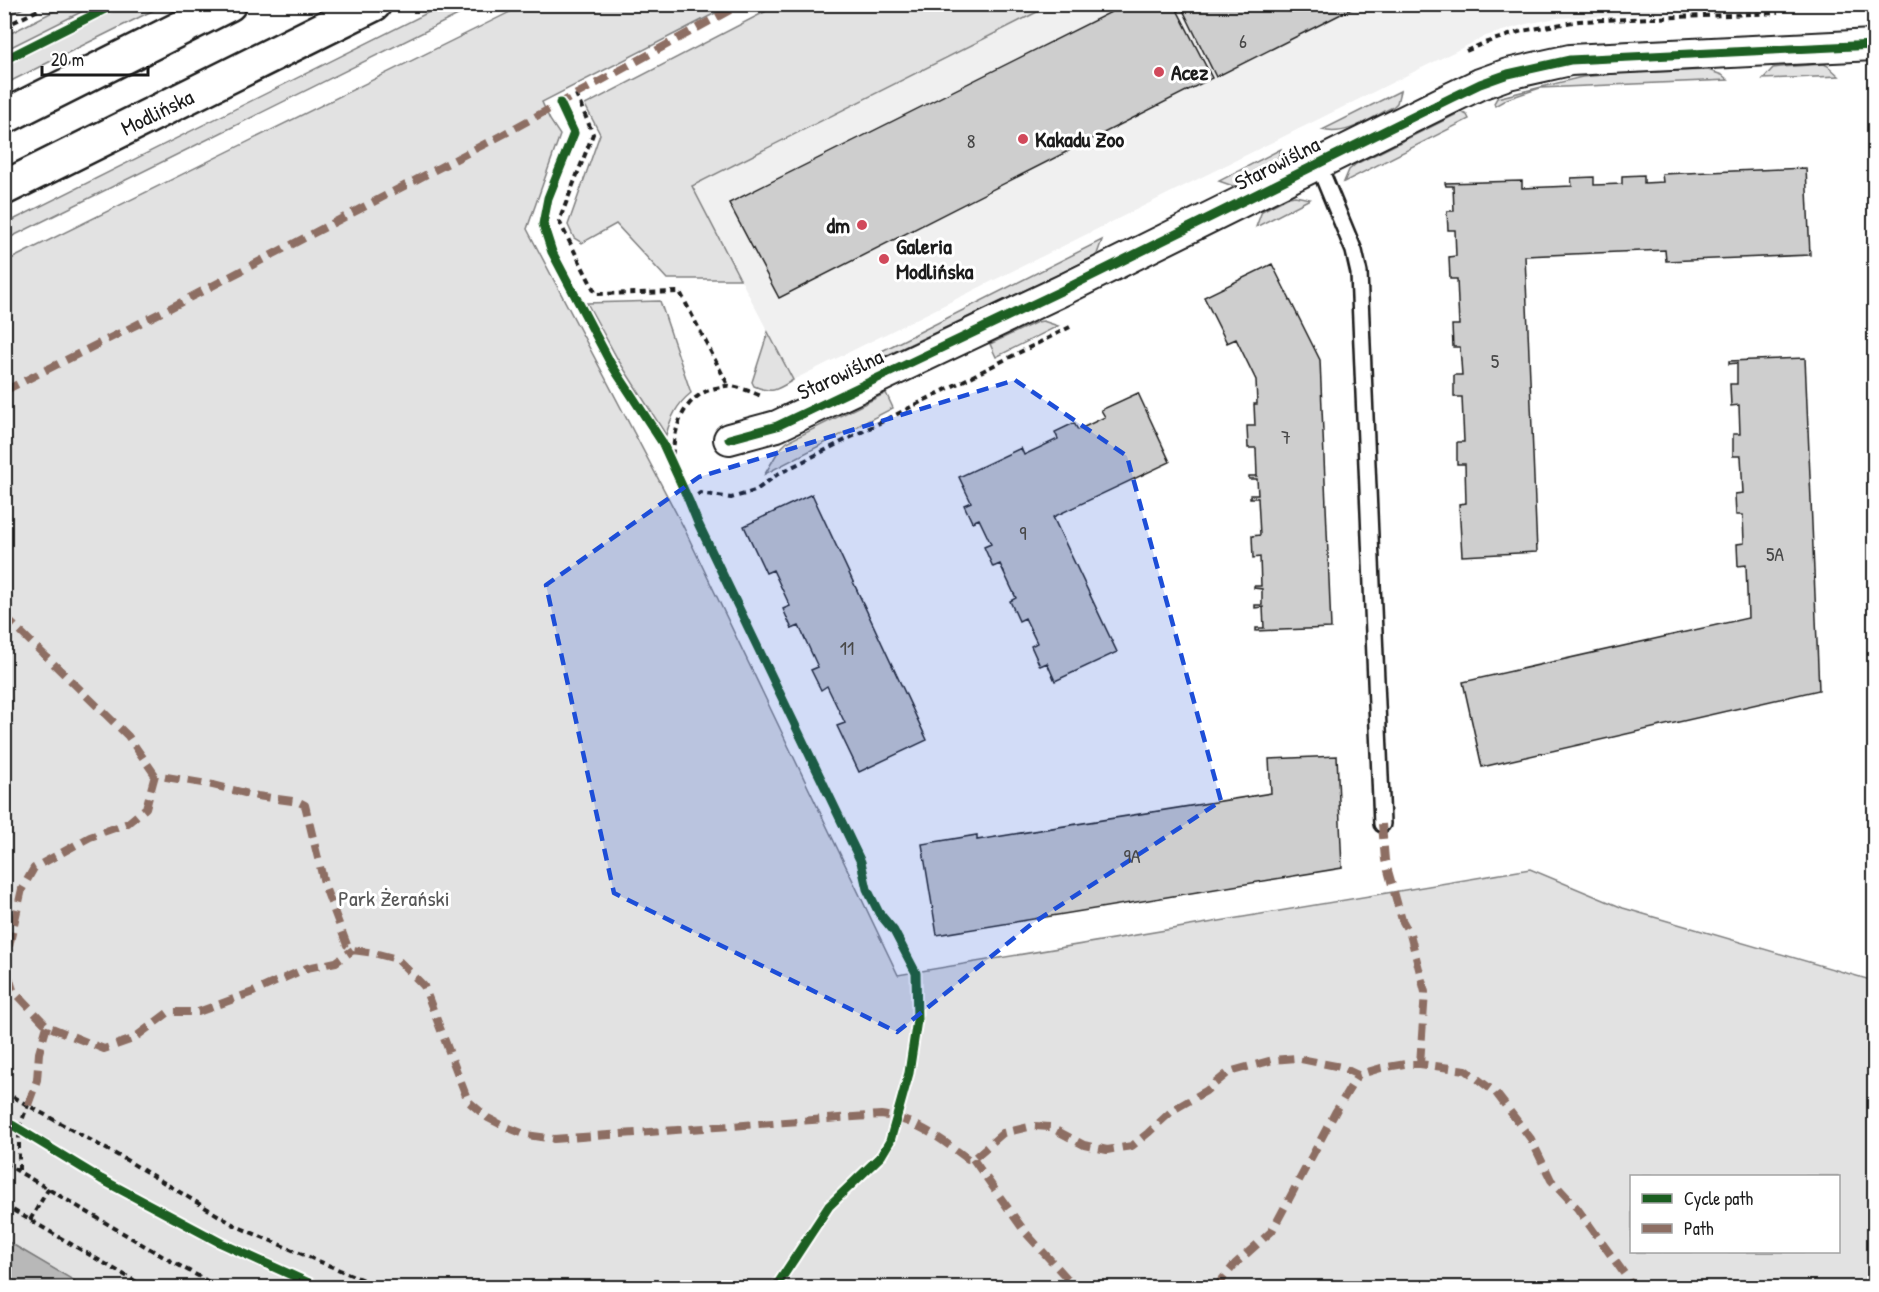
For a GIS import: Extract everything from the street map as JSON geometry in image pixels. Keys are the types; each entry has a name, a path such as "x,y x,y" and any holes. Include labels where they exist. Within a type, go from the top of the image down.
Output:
{"main road":[{"path":"4,117 229,4"},
{"name":"Modlińska","path":"4,188 374,4"}],"street":[{"name":"Starowiślna","path":"729,439 777,426 1063,290 1480,84 1508,74 1545,64 1596,57 1875,45"}],"lane":[{"path":"1318,164 1354,251 1359,273 1382,824"}],"path":[{"path":"4,27 50,4"},
{"path":"576,94 593,134 559,220 596,294 680,292 728,385"},
{"path":"693,512 687,497 700,493 731,498 755,491 778,474 1077,323"},
{"path":"662,442 676,475"},
{"path":"4,1092 128,1161 236,1226 382,1287"},
{"path":"19,1170 15,1126 28,1105"},
{"path":"15,1126 28,1134"},
{"path":"4,1163 162,1256 220,1287"},
{"path":"30,1220 49,1188"},
{"path":"4,1206 93,1259 147,1287"}],"highlighted area":[{"path":"1015,380 1127,456 1221,801 1033,923 897,1032 614,893 546,585 699,477"}],"shaded area":[{"name":"Galeria Modlińska","path":"1051,5 1874,5 1557,18 1526,24 1486,36 793,380 692,186"},
{"path":"5,1240 85,1287 5,1287"}],"green space":[{"path":"5,4 29,4 29,5 5,17"},
{"path":"445,4 478,5 5,240 5,224"},
{"path":"66,5 95,5 5,50 5,36"},
{"path":"125,5 164,5 5,84 5,65"},
{"name":"Park Żerański","path":"524,5 731,5 542,102 560,135 527,229 683,526 898,975 1530,869 1623,908 1874,981 1874,1287 85,1288 5,1240 5,262"},
{"path":"778,5 1051,5 692,186 740,279 667,279 616,224 582,243 574,238 568,225 600,134 585,105"},
{"path":"1824,64 1839,76 1763,79 1773,68"},
{"path":"1708,70 1728,80 1540,88 1507,99 1495,106 1494,103 1497,98 1582,77"},
{"path":"1400,91 1397,103 1393,107 1368,121 1341,131 1322,130"},
{"path":"1461,112 1469,119 1344,182 1349,170 1356,164"},
{"path":"1281,149 1278,158 1266,170 1239,185 1233,186 1219,181"},
{"path":"1295,196 1310,199 1256,227 1262,211"},
{"path":"1102,240 1093,258 862,367 848,368"},
{"path":"660,301 691,393 675,411 666,435 617,358 587,303"},
{"path":"1043,321 1058,326 996,357 990,344"},
{"path":"768,332 793,380 778,388 765,390 754,386 752,382"},
{"path":"886,393 893,408 765,474 779,450 787,442"}],"building":[{"path":"1127,4 1174,4 1212,78 779,298 729,203"},
{"path":"1180,4 1361,4 1216,77"},
{"path":"1806,168 1810,255 1666,261 1665,250 1525,256 1537,552 1462,556 1459,504 1466,503 1465,464 1457,464 1457,442 1464,442 1462,397 1454,397 1454,375 1462,375 1460,347 1453,347 1452,325 1459,325 1457,279 1450,279 1449,257 1456,256 1455,230 1448,230 1447,211 1454,211 1453,186 1446,186 1445,183 1522,181 1522,188 1572,186 1571,178 1594,177 1594,185 1622,184 1622,176 1644,175 1644,183 1663,182 1662,174"},
{"path":"1272,264 1320,360 1331,628 1256,631 1256,628 1264,628 1263,607 1255,608 1255,605 1262,605 1262,589 1254,588 1254,586 1261,586 1260,557 1253,558 1252,536 1260,535 1258,498 1250,498 1250,495 1258,495 1257,479 1249,479 1249,476 1257,476 1256,448 1248,448 1247,426 1255,426 1256,380 1236,339 1227,343 1204,297"},
{"path":"1805,358 1819,690 1482,767 1463,682 1748,618 1746,565 1738,566 1737,544 1744,543 1743,515 1736,515 1735,494 1743,493 1741,456 1733,456 1733,434 1740,434 1739,405 1731,406 1730,384 1737,384 1737,363 1729,364 1729,361"},
{"path":"1138,393 1170,462 1053,517 1117,652 1055,681 1047,663 1040,666 1031,646 1037,643 1025,618 1019,621 1010,601 1016,598 1000,564 993,567 984,547 991,544 979,519 972,522 964,505 971,502 959,477 1021,448 1024,455 1058,439 1055,432 1074,423 1078,430 1105,417 1101,410"},
{"path":"812,494 927,740 859,772 837,726 845,723 827,686 821,690 811,670 818,667 799,626 792,629 783,609 790,606 773,570 766,573 744,526"},
{"path":"1337,756 1342,868 937,935 922,844 977,835 977,840 1271,793 1269,759"}],"marked path":[{"path":"4,391 168,309 502,135 741,4"},
{"path":"4,616 128,736 155,775 305,805 325,887 347,945 353,950 397,959 424,986 468,1101 488,1118 504,1126 527,1135 554,1139 881,1115 916,1125 938,1137 968,1159 973,1159 1003,1133 1033,1126 1050,1127 1084,1145 1107,1150 1132,1146 1173,1110 1206,1091 1229,1072 1273,1060 1296,1058 1341,1067 1358,1075 1405,1064 1466,1070 1496,1093 1531,1139 1551,1180 1577,1208 1628,1279 1632,1288"},
{"path":"155,775 146,808 128,823 90,837 34,868 22,889 5,964 13,990 47,1026 104,1049 133,1039 169,1012 198,1012 253,992 307,968 336,962 353,950"},
{"path":"1382,824 1385,860 1402,920 1410,934 1425,992 1420,1064"},
{"path":"28,1105 37,1080 39,1053 47,1026"},
{"path":"1215,1288 1235,1264 1272,1231 1336,1111 1358,1075"},
{"path":"973,1159 1025,1232 1076,1288"}],"cycle path":[{"path":"4,60 115,4"},
{"path":"729,439 777,426 1063,290 1453,97 1508,74 1570,60 1874,45"},
{"path":"560,103 574,133 548,198 543,224 552,252 611,364 662,442 698,523 861,862 867,889 879,913 894,931 916,973 917,1020 909,1073 890,1141 881,1156 829,1206 775,1288"},
{"path":"4,1120 101,1179 221,1243 320,1288"}],"place":[{"name":"Acez","path":"1159,72"},
{"name":"Kakadu Zoo","path":"1023,139"},
{"name":"dm","path":"862,225"},
{"name":"Galeria Modlińska","path":"884,259"}]}
